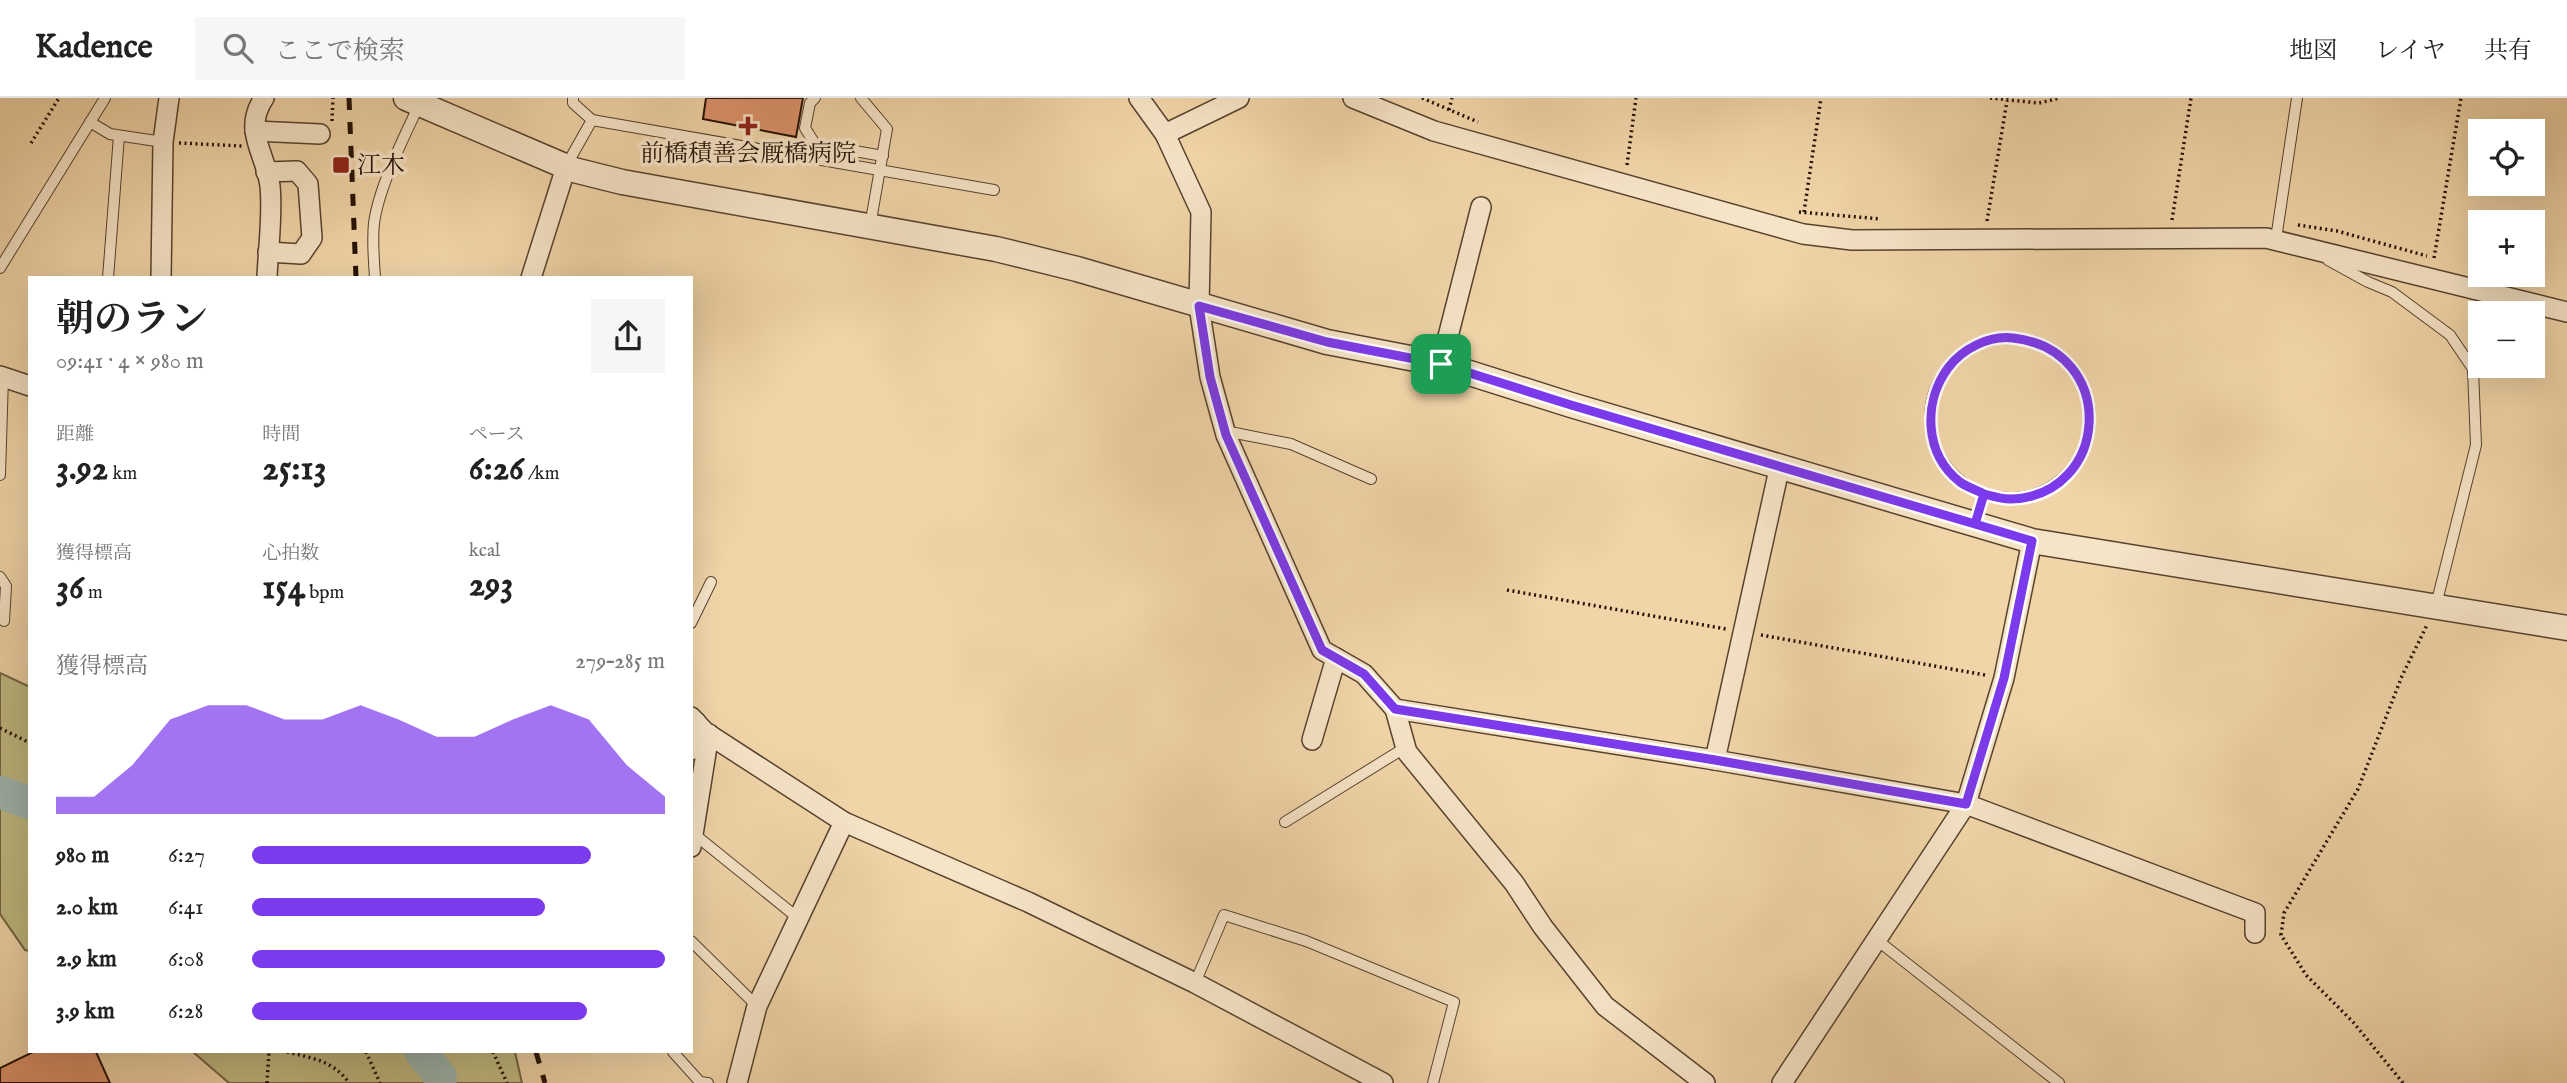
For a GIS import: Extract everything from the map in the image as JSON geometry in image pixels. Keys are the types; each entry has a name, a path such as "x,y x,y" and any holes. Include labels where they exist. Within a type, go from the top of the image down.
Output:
{"street":[{"path":"161,276 163,142 169,98"},
{"path":"1139,98 1165,135 1201,212 1199,306 1210,377 1225,431 1322,650 1364,674 1395,709 1406,747 1514,883 1543,927 1605,1006 1705,1083"},
{"path":"1165,135 1239,98"},
{"path":"1353,98 1434,131 1803,234 1852,240 2277,231 2308,248 2567,312"},
{"path":"258,100 256,139 270,185 267,276"},
{"path":"413,101 566,167 622,182 996,249 1077,269 1327,342 1441,364 2032,541 2567,628"},
{"path":"256,139 320,134"},
{"path":"532,276 566,167"},
{"path":"266,172 297,171 308,184 312,238 300,254 268,252"},
{"path":"1441,364 1481,207"},
{"path":"1,377 28,385"},
{"path":"1715,760 1780,465"},
{"path":"1782,1083 1966,804 2004,678 2032,541"},
{"path":"1312,740 1336,658"},
{"path":"1395,709 1715,760 1966,804 2255,913 2255,933"},
{"path":"693,744 699,725"},
{"path":"699,725 844,822 1028,902 1195,983 1384,1083"},
{"path":"693,824 699,725"},
{"path":"737,1083 757,1006 844,822"}],"lane":[{"path":"0,268 105,98"},
{"path":"573,98 573,103 592,120 995,190"},
{"path":"815,98 810,103 805,128 815,144 883,156"},
{"path":"861,98 887,129 870,226"},
{"path":"2277,231 2297,98"},
{"path":"375,276 375,220 413,101"},
{"path":"566,167 592,120"},
{"path":"90,122 110,134 163,142"},
{"path":"108,276 119,136"},
{"path":"2308,248 2368,282 2392,292 2450,335 2473,369 2476,445 2436,606"},
{"path":"2005,337 2032,340 2057,352 2076,372 2087,394 2089,407 2086,444 2074,467 2056,484 2033,495 2009,499 1984,494 1959,481 1941,460 1931,435 1930,407 1939,381 1955,359 1978,344 2005,337"},
{"path":"0,475 1,377"},
{"path":"1225,431 1291,444 1371,480"},
{"path":"1975,524 1984,494"},
{"path":"0,577 6,586 4,621"},
{"path":"693,619 711,582"},
{"path":"1285,822 1406,747"},
{"path":"693,841 798,918"},
{"path":"1195,983 1224,915 1306,941 1441,997 1454,1003 1433,1083"},
{"path":"1877,940 2059,1083"},
{"path":"693,943 757,1006"},
{"path":"674,1053 699,1082 708,1083"}],"path":[{"path":"31,143 60,98"},
{"path":"1422,98 1489,126"},
{"path":"1449,110 1452,98"},
{"path":"1626,167 1636,98"},
{"path":"1804,212 1822,98"},
{"path":"1990,98 2039,103 2060,98"},
{"path":"2160,221 2172,220 2192,98"},
{"path":"2434,258 2461,98"},
{"path":"1999,223 1986,223 2007,101"},
{"path":"163,142 256,139"},
{"path":"1792,211 1894,220"},
{"path":"2277,231 2337,231 2446,261"},
{"path":"2403,1083 2353,1022 2306,975 2281,935 2284,913 2358,789 2402,676 2436,606"},
{"path":"0,728 28,742"},
{"path":"267,1083 269,1053"},
{"path":"292,1053 320,1059 341,1072 349,1083"},
{"path":"366,1053 380,1083"},
{"path":"493,1053 508,1083"}],"shaded area":[{"path":"0,673 28,686 28,951 0,914"},
{"path":"194,1053 515,1053 522,1083 229,1083"}],"building":[{"path":"706,98 803,98 796,137 703,119"},
{"path":"31,1053 96,1053 110,1083 0,1083 0,1068"}],"waterway":[{"path":"0,792 28,802"},
{"path":"422,1053 440,1076 440,1083"}],"railway":[{"path":"349,98 356,276"},
{"path":"536,1053 545,1083"}],"place":[{"name":"前橋積善会厩橋病院","path":"748,126"},
{"name":"江木","path":"341,165"}],"route":[{"path":"1441,364 1327,342 1199,306 1210,377 1226,435 1291,586 1322,650 1364,674 1395,709 1488,722 1966,804 2004,678 2032,541 1975,524 1984,494 1959,481 1941,460 1931,435 1930,407 1939,381 1955,359 1978,344 2005,337 2032,340 2057,352 2076,372 2087,394 2090,420 2086,444 2074,467 2056,484 2033,495 2009,499 1984,494 1975,524 1441,364"}]}
